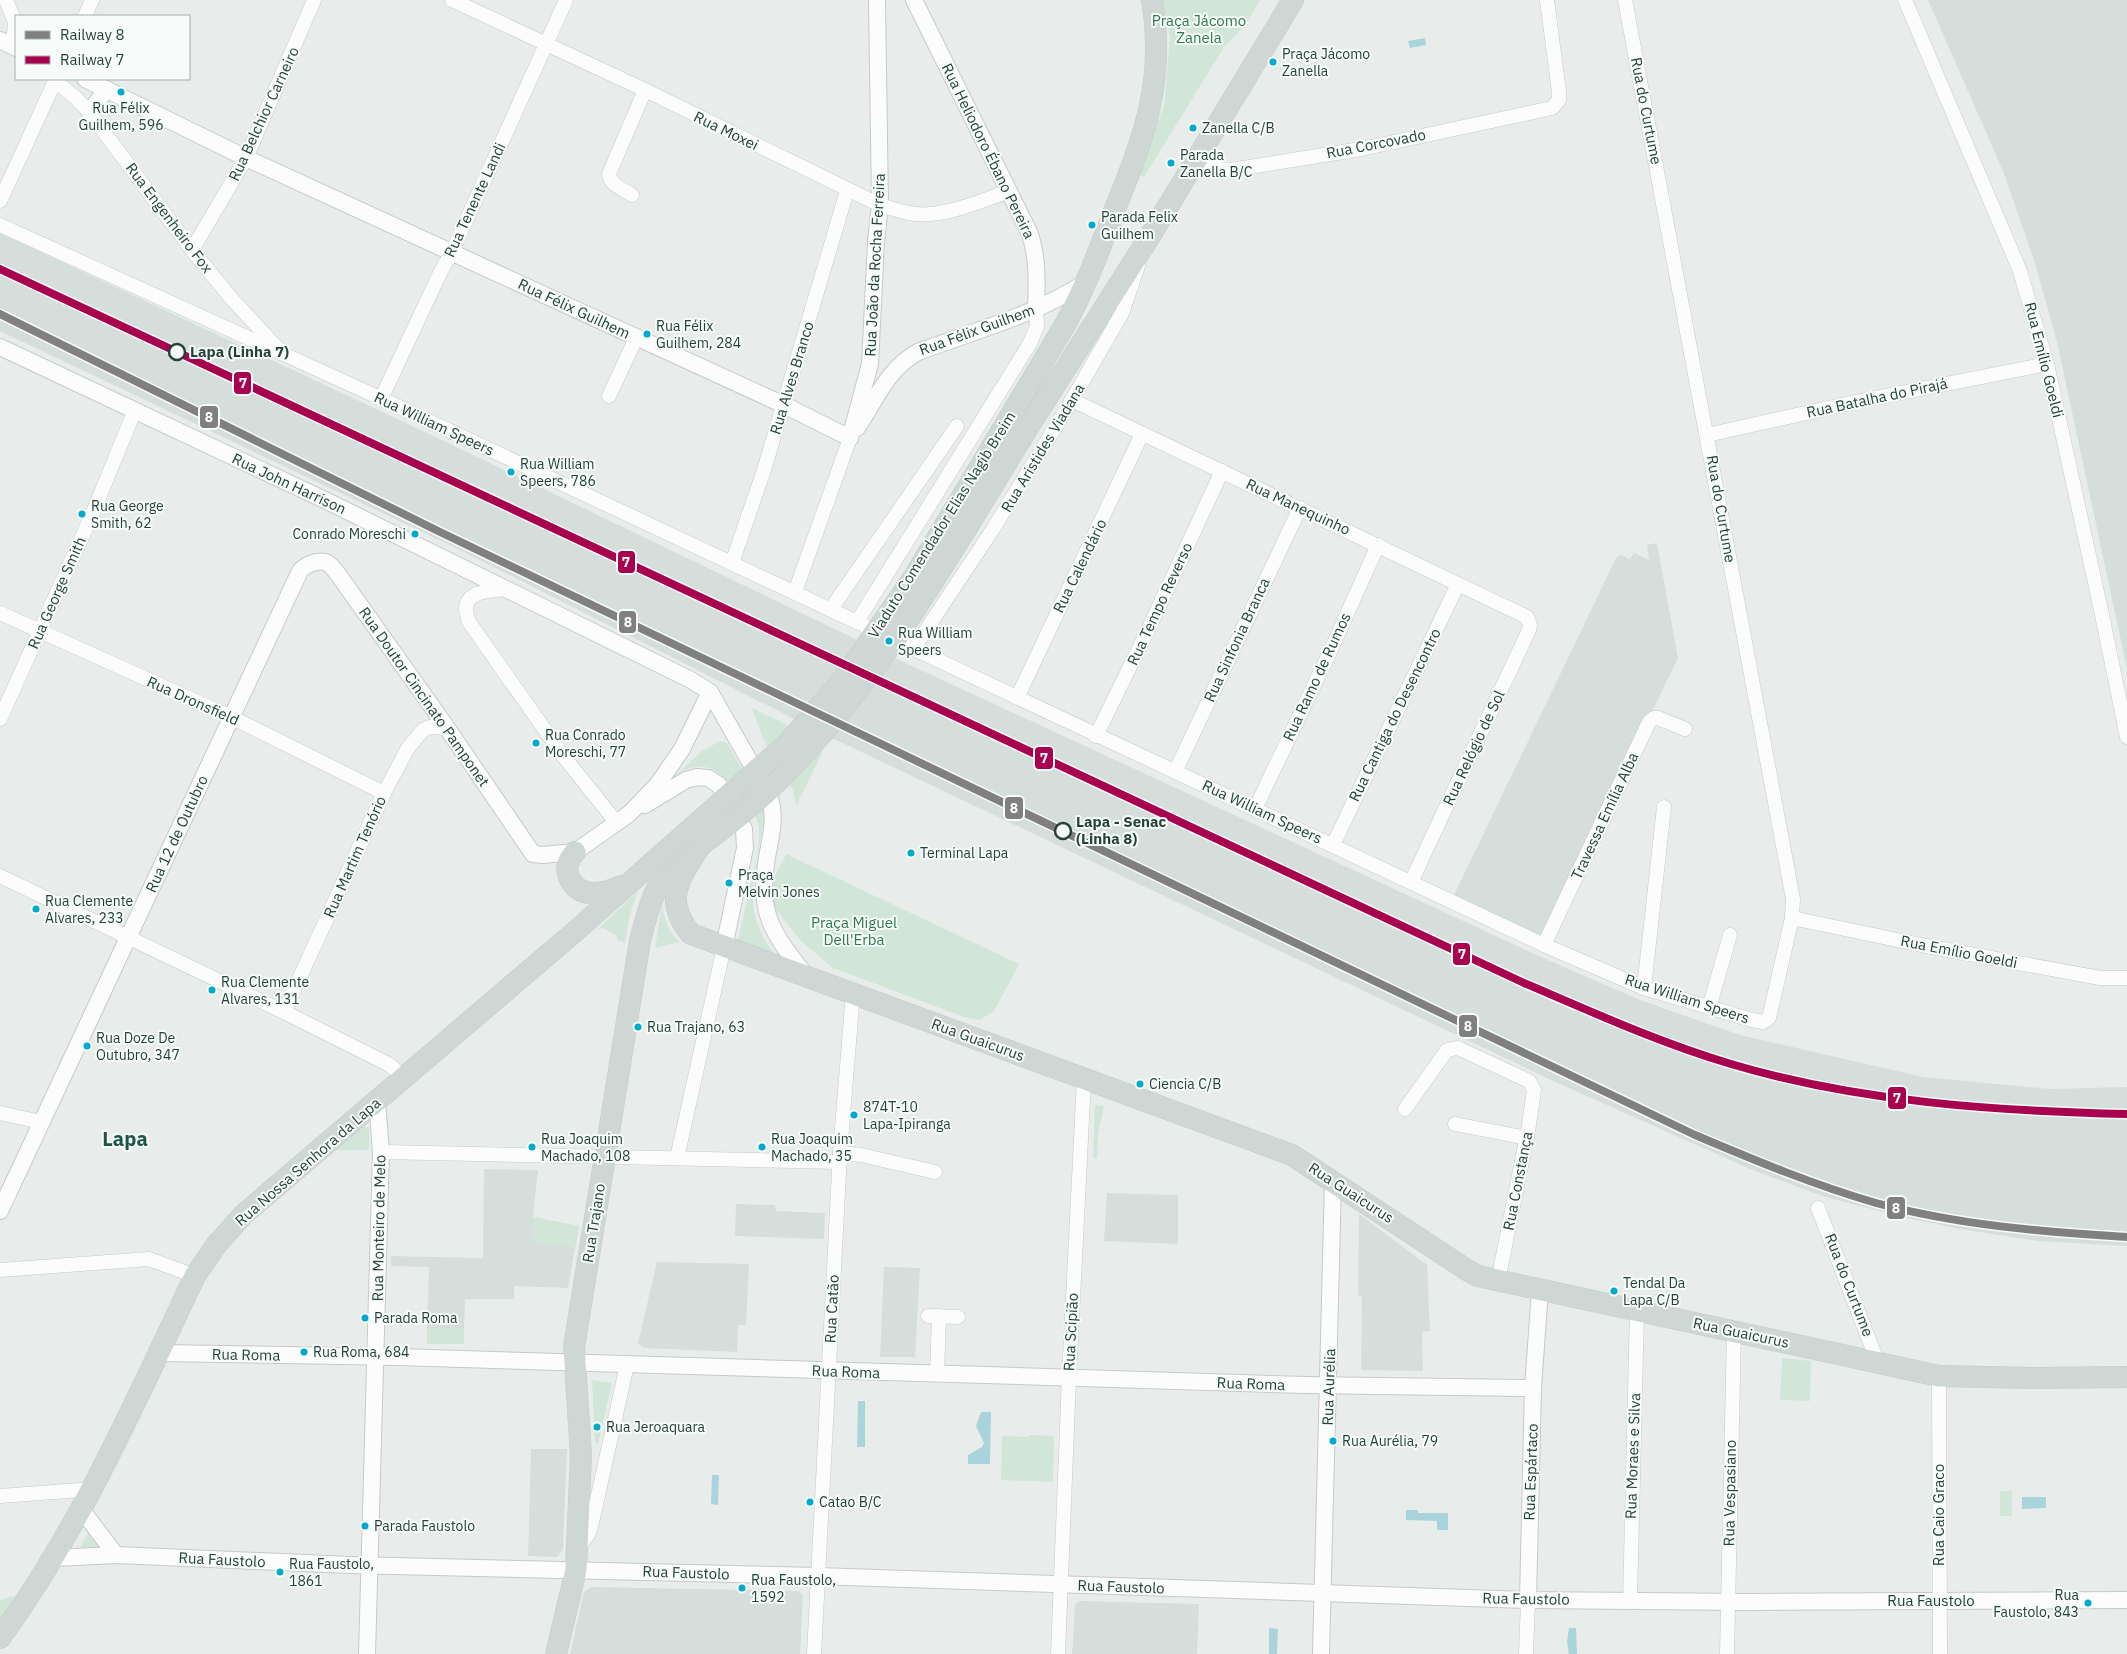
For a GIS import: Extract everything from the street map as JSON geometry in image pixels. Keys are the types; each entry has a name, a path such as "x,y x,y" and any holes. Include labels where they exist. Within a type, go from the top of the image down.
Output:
{"main road":[{"path":"1086,282 1140,146 1148,119 1155,85 1157,42 1152,0"},
{"path":"1150,236 1293,0"},
{"name":"Viaduto Comendador Elias Nagib Breim","path":"655,889 682,857 736,818 782,777 807,750 878,664 923,599 1098,316 1150,236"},
{"name":"Viaduto Comendador Elias Nagib Breim","path":"631,882 788,743 841,682 914,577 1066,323 1086,282"},
{"name":"Rua Guaicurus","path":"701,845 680,877 676,896 676,911 679,920 690,934 1292,1155 1478,1276 1939,1376 2127,1377"},
{"path":"574,852 567,861 567,870 572,883 582,891 605,893 631,882"},
{"name":"Rua Nossa Senhora da Lapa","path":"1,1633 54,1558 93,1488 195,1276 217,1244 244,1214 377,1102 631,882"},
{"name":"Rua Trajano","path":"574,1363 574,1342 636,966 644,923 655,889"},
{"path":"556,1654 576,1559 580,1455 574,1363"}],"street":[{"path":"6,0 15,22 10,44"},
{"path":"85,15 92,0"},
{"name":"Rua Belchior Carneiro","path":"192,250 246,158 314,0"},
{"name":"Rua Moxei","path":"452,0 645,90 880,205 905,212 929,214 952,210 1009,191"},
{"name":"Rua Tenente Landi","path":"381,399 452,252 566,0"},
{"name":"Rua João da Rocha Ferreira","path":"850,438 870,364 876,242 880,205 877,0"},
{"name":"Rua Heliodoro Ébano Pereira","path":"914,0 1025,221 1035,247 1037,268 1036,309"},
{"name":"Rua Corcovado","path":"1198,156 1211,167 1220,170 1231,170 1371,147 1552,108 1556,104 1559,92 1547,0"},
{"name":"Rua do Curtume","path":"1625,0 1793,899 1792,918 1769,1018"},
{"name":"Rua Emílio Goeldi","path":"1905,0 2020,271 2047,364 2127,737"},
{"path":"0,202 56,80"},
{"name":"Rua Engenheiro Fox","path":"56,80 89,112 192,250 231,298 284,356"},
{"name":"Rua Félix Guilhem","path":"87,80 246,158 784,405 850,438 890,373 905,359 918,352 1036,309 1070,293 1086,282"},
{"path":"89,112 107,89"},
{"path":"632,195 614,184 610,180 609,174 645,90"},
{"name":"Rua Alves Branco","path":"732,563 764,470 847,190"},
{"name":"Rua William Speers","path":"0,225 381,399 795,592 1096,736 1544,945 1644,988 1759,1022 1764,1022 1769,1018"},
{"name":"Rua Aristides Viadana","path":"914,648 993,529 1072,400 1122,313 1150,236"},
{"name":"Viaduto Comendador Elias Nagib Breim","path":"857,622 1030,343 1037,326 1036,309"},
{"path":"609,396 636,338"},
{"name":"Rua John Harrison","path":"0,347 508,589 691,680 710,692"},
{"name":"Rua Batalha do Pirajá","path":"1707,436 1860,401 2047,364"},
{"name":"Rua Manequinho","path":"1072,400 1523,614"},
{"name":"Rua George Smith","path":"0,719 40,632 135,410"},
{"path":"831,609 957,426"},
{"name":"Rua Calendário","path":"1017,698 1142,434"},
{"path":"795,592 850,438"},
{"name":"Rua Tempo Reverso","path":"1096,736 1222,471"},
{"name":"Rua Sinfonia Branca","path":"1175,772 1300,508"},
{"name":"Rua Ramo de Rumos","path":"1255,809 1330,652 1378,545"},
{"name":"Rua Doutor Cincinato Pamponet","path":"304,566 317,562 329,564 448,728 533,854 574,852"},
{"name":"Rua 12 de Outubro","path":"0,1211 231,717 304,566"},
{"name":"Rua Cantiga do Desencontro","path":"1333,845 1458,584"},
{"path":"508,589 480,591 473,595 467,607 469,622 564,758 622,818"},
{"name":"Rua Dronsfield","path":"0,613 231,717 384,793"},
{"name":"Rua Relógio de Sol","path":"1411,882 1528,630 1529,620 1523,614"},
{"path":"622,818 658,784 682,749 710,692"},
{"path":"710,692 769,795 773,807 774,824 765,870 764,902 769,921 780,942 807,977"},
{"name":"Travessa Emília Alba","path":"1544,945 1650,722 1654,718 1658,718 1685,729"},
{"name":"Rua Martim Tenório","path":"284,1012 384,793 408,748 423,730 430,727 448,728"},
{"path":"574,852 622,818 686,780 703,777 714,780 719,785 744,829 746,848 677,1158"},
{"path":"1644,988 1664,807"},
{"path":"0,876 390,1065 397,1072 400,1081"},
{"name":"Rua Emílio Goeldi","path":"1792,918 1926,946 2100,978 2127,978"},
{"path":"1709,1008 1730,935"},
{"name":"Rua Catão","path":"814,1654 840,1158 853,993"},
{"name":"Rua Constança","path":"1405,1109 1447,1050 1457,1048 1529,1081 1534,1090 1527,1138 1498,1281"},
{"name":"Rua Scipião","path":"1058,1654 1069,1378 1084,1080"},
{"name":"Rua Monteiro de Melo","path":"368,1654 381,1152 377,1102"},
{"path":"0,1113 41,1122"},
{"path":"1455,1124 1527,1138"},
{"path":"381,1152 677,1158 840,1158 861,1155 935,1172"},
{"name":"Rua Aurélia","path":"1320,1654 1329,1386 1333,1181"},
{"name":"Rua do Curtume","path":"1818,1208 1878,1363"},
{"path":"0,1270 149,1259 195,1276"},
{"name":"Rua Espártaco","path":"1526,1654 1533,1388 1540,1290"},
{"name":"Rua Moraes e Silva","path":"1630,1601 1637,1310"},
{"path":"937,1374 934,1316 958,1317"},
{"name":"Rua Vespasiano","path":"1727,1654 1734,1332"},
{"name":"Rua Roma","path":"159,1353 377,1357 1329,1386 1533,1388"},
{"path":"576,1559 591,1528 627,1365"},
{"name":"Rua Caio Graco","path":"1939,1376 1940,1654"},
{"path":"0,1496 93,1488"},
{"path":"81,1509 116,1555"},
{"name":"Rua Faustolo","path":"54,1558 116,1555 371,1566 576,1559 818,1576 1528,1600 1728,1602 2127,1600"}],"shaded area":[{"path":"1928,0 2127,0 2127,669 2057,342 2034,260 2003,171"},
{"path":"0,233 421,430 899,660 1539,956 1640,1000 1740,1035 1923,1077 2050,1089 2127,1087 2127,1246 2038,1241 1960,1229 1907,1218 1825,1197 1750,1169 1551,1080 834,739 458,549 0,331"},
{"path":"1657,543 1678,658 1544,937 1454,895 1617,556 1619,557 1620,554 1630,559 1634,553 1649,560 1647,545"},
{"path":"484,1169 538,1170 533,1217 579,1226 568,1288 514,1286 514,1299 465,1299 464,1328 427,1328 429,1267 391,1266 391,1256 483,1258"},
{"path":"1107,1193 1178,1195 1178,1244 1104,1241"},
{"path":"736,1204 775,1205 776,1211 825,1213 824,1239 735,1236"},
{"path":"1359,1214 1427,1265 1430,1331 1422,1332 1423,1371 1361,1370 1362,1296 1358,1295"},
{"path":"657,1262 749,1264 746,1325 738,1325 737,1352 643,1348 638,1343"},
{"path":"884,1267 920,1268 915,1357 880,1357"},
{"path":"531,1449 567,1449 563,1549 557,1557 528,1556"},
{"path":"591,1587 799,1591 803,1596 800,1654 570,1654 584,1592"},
{"path":"1080,1601 1199,1604 1197,1654 1072,1654 1075,1604"}],"green space":[{"name":"Praça Jácomo Zanela","path":"1162,0 1260,0 1246,24 1224,47 1144,177 1136,172 1164,106 1170,37"},
{"path":"752,708 785,724 822,753 796,806 793,790 762,736"},
{"name":"Praça Miguel Dell'Erba","path":"720,741 727,743 764,808 763,826 754,874 753,902 759,928 776,956 738,941 759,845 759,828 755,815 729,782 713,770 705,767 696,767 686,769 675,776 702,751"},
{"name":"Praça Miguel Dell'Erba","path":"786,854 1019,964 994,1011 980,1020 964,1017 833,968 800,940 774,907 769,889"},
{"path":"638,891 630,914 625,943 618,940 616,935 603,928 598,929"},
{"path":"662,904 667,924 679,942 655,948"},
{"path":"1095,1105 1104,1106 1098,1134 1097,1158 1093,1158"},
{"path":"365,1126 369,1129 369,1150 334,1150"},
{"path":"533,1217 579,1226 575,1247 532,1242"},
{"path":"427,1328 464,1328 464,1344 427,1344"},
{"path":"1782,1358 1811,1361 1810,1401 1780,1400"},
{"path":"592,1380 612,1383 598,1444 595,1442"},
{"path":"1029,1435 1054,1436 1053,1482 1001,1480 1002,1436 1029,1437"},
{"path":"2000,1491 2012,1491 2012,1516 2000,1516"},
{"path":"91,1528 108,1548 80,1547"},
{"path":"12,1596 16,1599 4,1619 0,1619 0,1600"}],"water":[{"path":"1425,38 1426,45 1410,48 1408,41"},
{"path":"858,1401 865,1401 865,1447 857,1447"},
{"path":"981,1412 991,1412 990,1464 968,1464 968,1455 982,1447 984,1443 976,1426"},
{"path":"712,1475 719,1475 718,1505 711,1504"},
{"path":"2022,1497 2046,1497 2046,1508 2022,1509"},
{"path":"1406,1510 1418,1510 1418,1513 1448,1513 1448,1530 1437,1530 1437,1521 1406,1520"},
{"path":"1269,1628 1278,1629 1277,1654 1269,1654"},
{"path":"1569,1628 1576,1628 1577,1654 1569,1654 1567,1642"}],"rail line":[{"name":"7","path":"0,269 1524,983 1652,1037 1705,1056 1779,1077 1878,1096 1977,1107 2127,1114"},
{"name":"8","path":"0,314 438,531 1695,1135 1807,1180 1853,1196 1907,1211 2001,1226 2127,1237"}],"place":[{"name":"Praça Jácomo Zanella","path":"1273,62"},
{"name":"Rua Félix Guilhem, 596","path":"121,92"},
{"name":"Zanella C/B","path":"1193,128"},
{"name":"Parada Zanella B/C","path":"1171,163"},
{"name":"Parada Felix Guilhem","path":"1092,225"},
{"name":"Rua Félix Guilhem, 284","path":"647,334"},
{"name":"Lapa (Linha 7)","path":"177,352"},
{"name":"Rua William Speers, 786","path":"511,472"},
{"name":"Rua George Smith, 62","path":"82,514"},
{"name":"Conrado Moreschi","path":"415,534"},
{"name":"Rua William Speers","path":"889,641"},
{"name":"Rua Conrado Moreschi, 77","path":"536,743"},
{"name":"Lapa - Senac (Linha 8)","path":"1063,831"},
{"name":"Terminal Lapa","path":"911,853"},
{"name":"Praça Melvin Jones","path":"729,883"},
{"name":"Rua Clemente Alvares, 233","path":"36,909"},
{"name":"Rua Clemente Alvares, 131","path":"212,990"},
{"name":"Rua Trajano, 63","path":"638,1027"},
{"name":"Rua Doze De Outubro, 347","path":"87,1046"},
{"name":"Ciencia C/B","path":"1140,1084"},
{"name":"874T-10 Lapa-Ipiranga","path":"854,1115"},
{"name":"Rua Joaquim Machado, 108","path":"532,1147"},
{"name":"Rua Joaquim Machado, 35","path":"762,1147"},
{"name":"Tendal Da Lapa C/B","path":"1614,1291"},
{"name":"Parada Roma","path":"365,1318"},
{"name":"Rua Roma, 684","path":"304,1352"},
{"name":"Rua Jeroaquara","path":"597,1427"},
{"name":"Rua Aurélia, 79","path":"1333,1441"},
{"name":"Catao B/C","path":"810,1502"},
{"name":"Parada Faustolo","path":"365,1526"},
{"name":"Rua Faustolo, 1861","path":"280,1572"},
{"name":"Rua Faustolo, 1592","path":"742,1588"},
{"name":"Rua Faustolo, 843","path":"2088,1603"}],"district":[{"name":"Lapa","path":"125,1139"}]}
